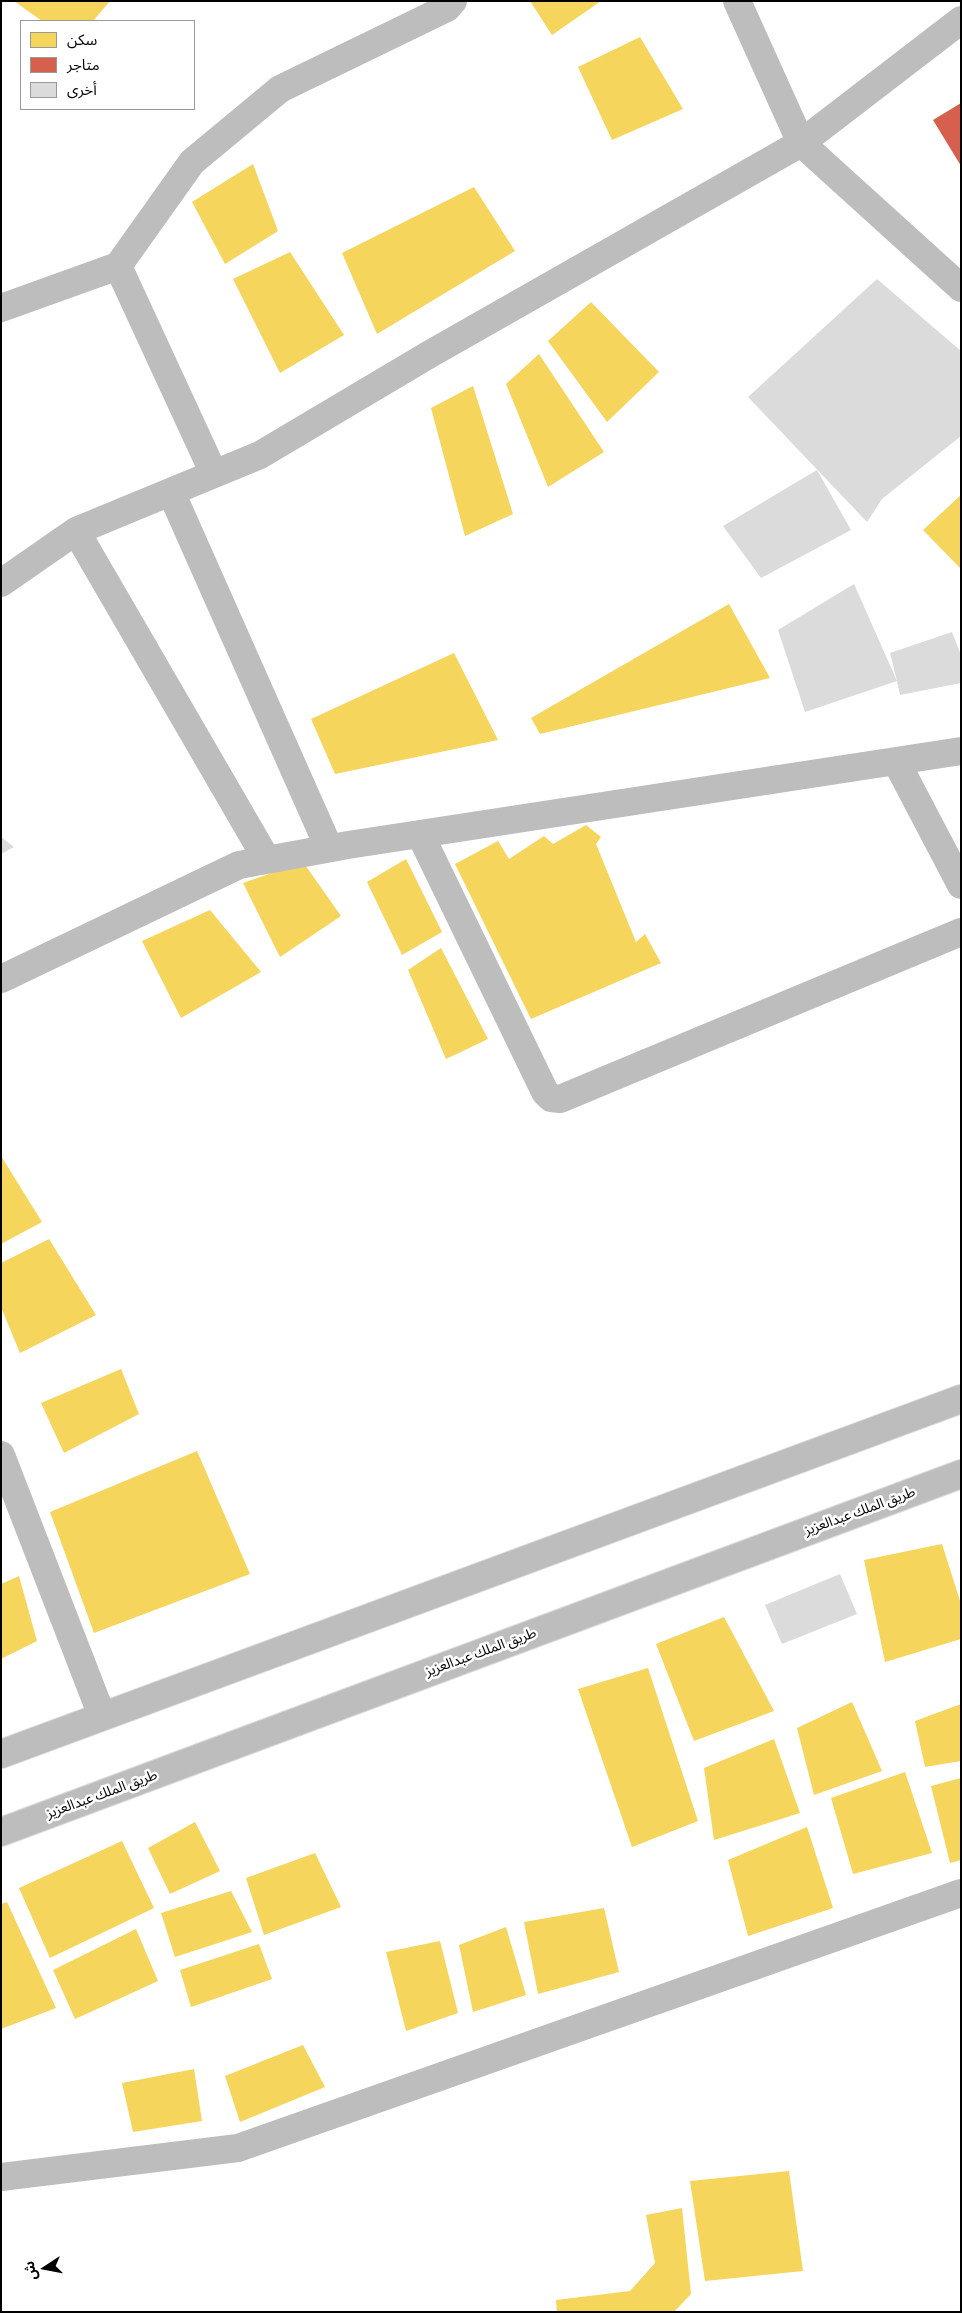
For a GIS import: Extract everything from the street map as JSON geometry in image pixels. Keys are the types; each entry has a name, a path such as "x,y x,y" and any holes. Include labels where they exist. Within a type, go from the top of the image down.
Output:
{"street":[{"path":"1,308 118,266 192,162 280,88 446,8 453,1"},
{"path":"737,1 801,143 961,288"},
{"path":"1,583 76,531 260,455 439,350 801,143 961,20"},
{"path":"118,266 214,474"},
{"path":"171,492 329,848"},
{"path":"76,531 267,860"},
{"path":"1,979 239,866 329,848 961,751"},
{"path":"896,760 961,885"},
{"path":"420,834 545,1092 551,1098 560,1098 961,932"},
{"path":"1,1754 961,1398"},
{"path":"1,1455 102,1716"},
{"name":"طريق الملك عبدالعزيز","path":"1,1832 961,1474"},
{"path":"1,2176 238,2148 961,1893"}],"building: سكن":[{"path":"14,1 110,1 94,20 41,20"},
{"path":"530,1 601,1 552,35"},
{"path":"640,37 683,109 612,140 578,67"},
{"path":"253,164 278,231 225,264 192,202"},
{"path":"474,187 515,251 377,334 342,253"},
{"path":"290,252 344,335 280,373 233,279"},
{"path":"591,302 659,372 607,422 548,341"},
{"path":"539,354 604,452 548,487 506,384"},
{"path":"473,386 513,514 465,536 431,408"},
{"path":"961,495 961,569 923,530"},
{"path":"729,604 770,678 540,734 531,718"},
{"path":"454,653 498,740 335,774 311,719"},
{"path":"586,825 601,837 596,844 636,942 645,934 661,963 531,1019 455,864 498,841 509,859 544,836 553,844"},
{"path":"406,859 442,932 402,955 367,882"},
{"path":"303,862 341,916 280,957 243,883"},
{"path":"210,910 261,972 181,1018 142,941"},
{"path":"441,948 488,1039 446,1059 408,970"},
{"path":"1,1156 42,1222 1,1244"},
{"path":"49,1239 96,1315 20,1353 1,1307 1,1263"},
{"path":"121,1369 139,1414 64,1453 41,1403"},
{"path":"197,1451 250,1574 94,1633 50,1512"},
{"path":"942,1544 961,1604 961,1639 885,1662 864,1560"},
{"path":"19,1576 37,1641 1,1659 1,1584"},
{"path":"724,1617 774,1711 694,1741 656,1644"},
{"path":"648,1668 698,1821 632,1847 578,1689"},
{"path":"852,1702 882,1771 814,1795 797,1728"},
{"path":"961,1704 961,1761 925,1767 915,1721"},
{"path":"774,1739 800,1813 714,1840 704,1768"},
{"path":"905,1772 932,1853 853,1874 831,1798"},
{"path":"961,1778 961,1860 950,1863 931,1786"},
{"path":"195,1822 220,1871 170,1894 148,1848"},
{"path":"807,1827 833,1908 748,1936 728,1860"},
{"path":"122,1841 154,1908 50,1958 19,1888"},
{"path":"315,1853 341,1907 264,1935 246,1878"},
{"path":"231,1891 252,1932 175,1957 161,1913"},
{"path":"7,1902 56,2008 1,2029 1,1904"},
{"path":"604,1908 619,1972 538,1994 524,1922"},
{"path":"506,1927 526,1995 473,2012 459,1945"},
{"path":"136,1929 158,1981 75,2019 53,1970"},
{"path":"440,1941 458,2013 406,2031 386,1952"},
{"path":"259,1944 272,1979 191,2007 180,1970"},
{"path":"303,2045 325,2087 240,2122 225,2076"},
{"path":"194,2069 202,2121 133,2132 122,2083"},
{"path":"789,2171 803,2271 705,2281 690,2181"},
{"path":"682,2208 691,2294 674,2312 557,2312 556,2300 630,2291 655,2263 646,2215"}],"building: متاجر":[{"path":"961,103 961,166 933,120"}],"building: أخرى":[{"path":"877,279 961,351 961,436 882,499 867,522 748,397"},
{"path":"817,470 851,530 761,578 723,526"},
{"path":"854,584 897,681 805,712 778,630"},
{"path":"952,632 961,655 961,683 900,695 890,653"},
{"path":"1,837 14,847 1,854"},
{"path":"840,1574 857,1614 782,1644 765,1605"}]}
